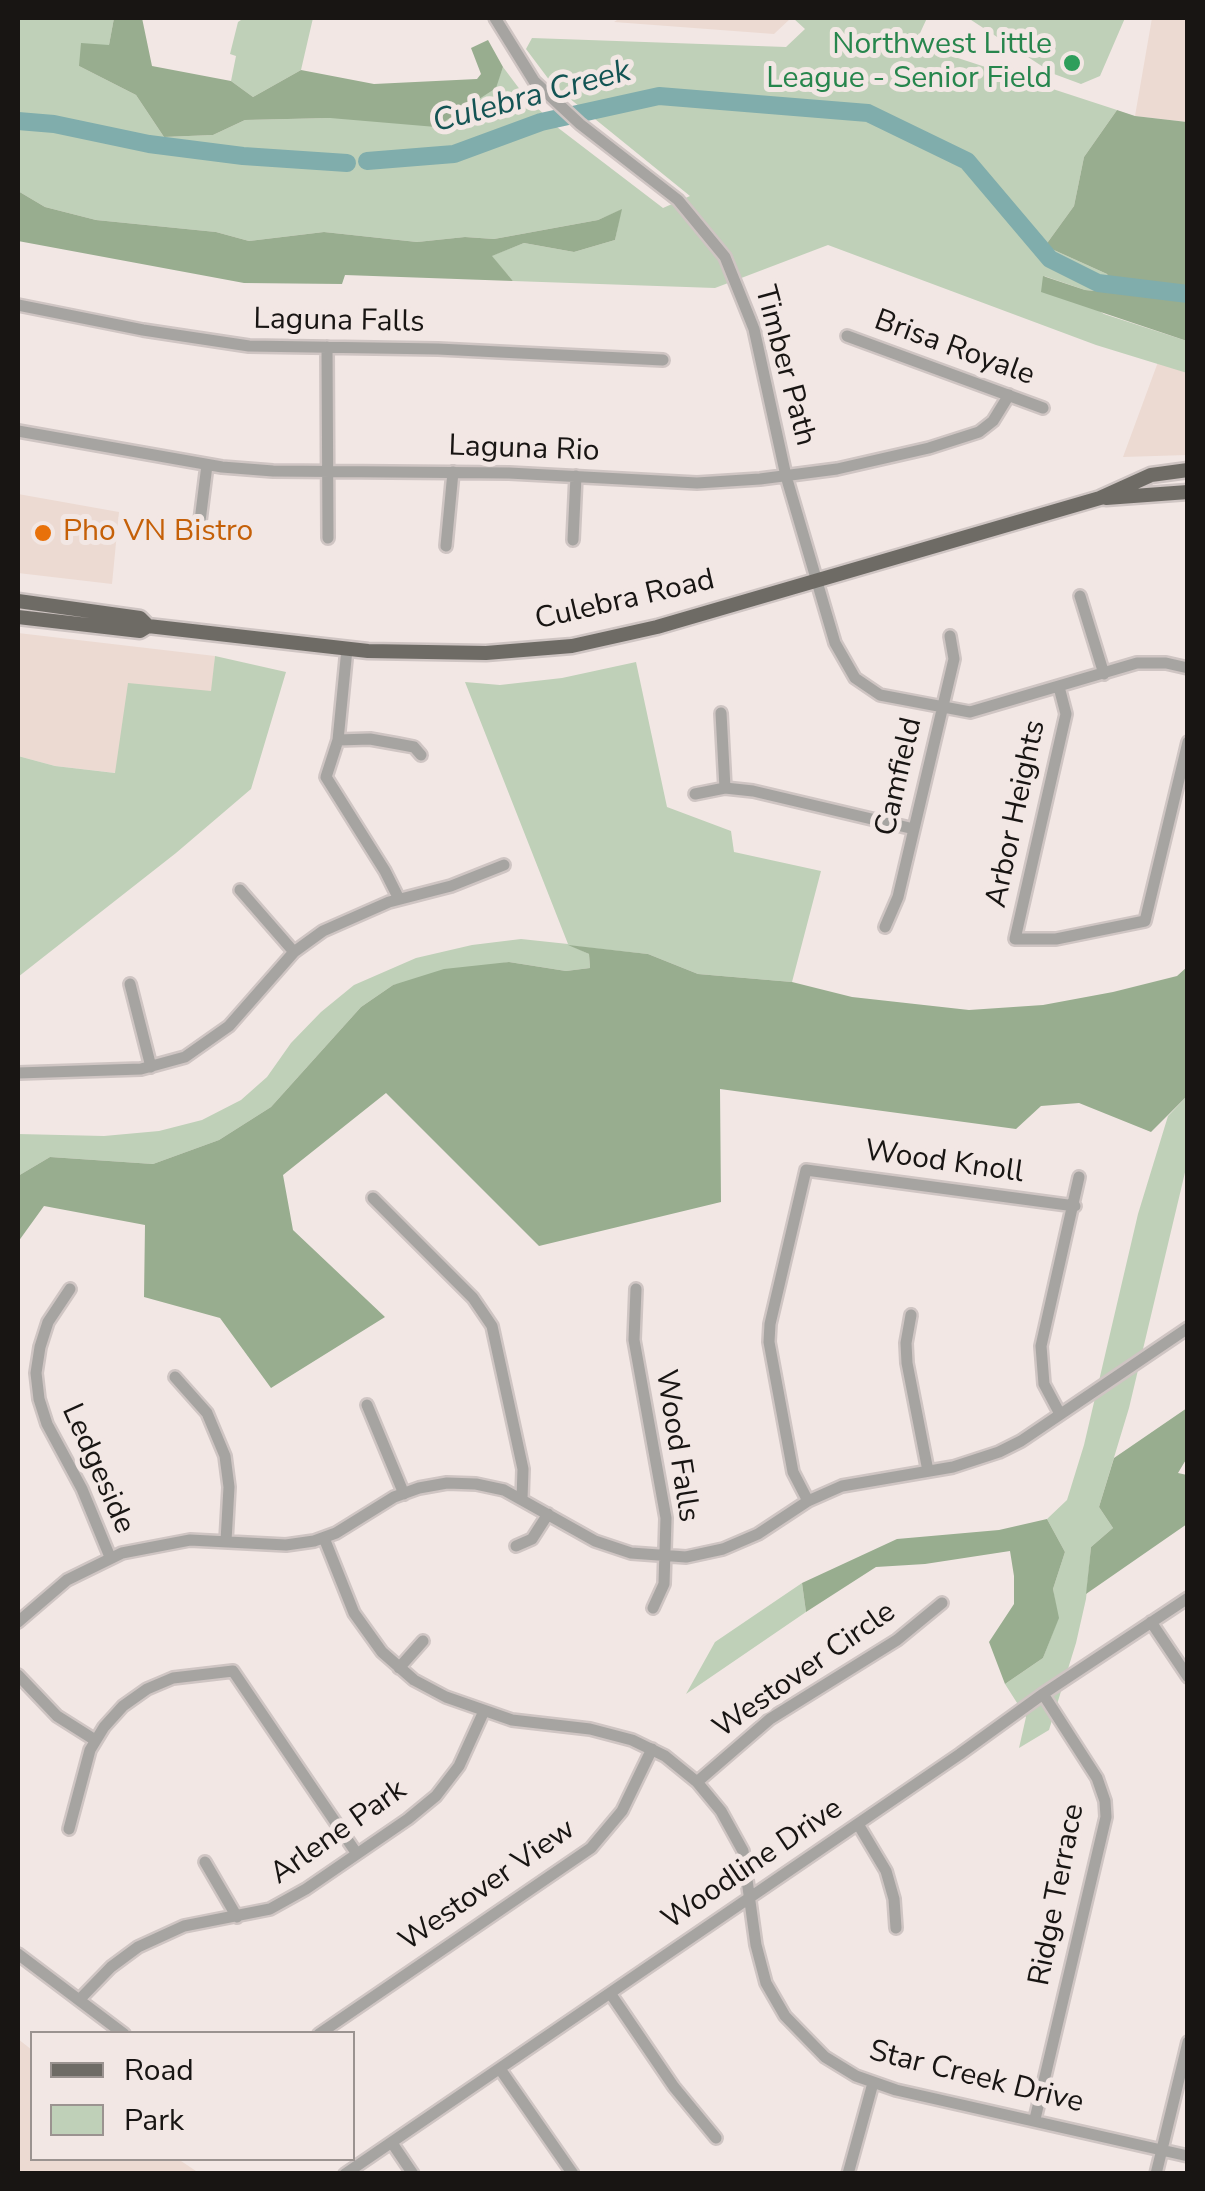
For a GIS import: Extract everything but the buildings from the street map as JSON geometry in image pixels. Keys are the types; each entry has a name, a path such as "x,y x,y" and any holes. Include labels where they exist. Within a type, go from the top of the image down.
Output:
{"main road":[{"name":"Culebra Road","path":"18,600 140,618 148,626 347,649 486,653 572,646 657,627 1100,498 1151,475 1188,470"},
{"name":"Culebra Road","path":"1100,498 1188,492"},
{"name":"Culebra Road","path":"18,617 140,632 148,626"}],"street":[{"name":"Timber Path","path":"495,18 534,81 678,200 725,257 754,329 786,476 836,643 855,678 880,694 970,712 1149,662 1188,668"},
{"name":"Laguna Falls","path":"18,305 205,341 274,347 438,348 662,360"},
{"name":"Brisa Royale","path":"847,336 1043,408"},
{"path":"327,347 328,538"},
{"name":"Laguna Rio","path":"18,431 207,465 273,471 453,472 697,482 786,476 886,459 978,432 992,421 1009,395"},
{"path":"200,521 207,465"},
{"path":"446,546 453,472"},
{"path":"572,540 576,476"},
{"path":"1080,596 1104,674"},
{"name":"Camfield","path":"885,928 898,897 954,659 950,636"},
{"path":"347,649 338,740 326,777 399,899"},
{"name":"Arbor Heights","path":"1060,687 1066,714 1016,939 1056,939 1146,921 1188,742"},
{"path":"721,713 724,788"},
{"path":"338,740 370,739 414,747 421,756"},
{"path":"694,794 724,788 753,791 914,829"},
{"path":"18,1074 151,1067 186,1057 229,1026 294,952 323,932 399,899 483,876 504,865"},
{"path":"240,890 294,952"},
{"path":"130,984 151,1067"},
{"name":"Wood Knoll","path":"808,1501 793,1472 769,1342 806,1170 1075,1206"},
{"path":"1060,1414 1044,1384 1041,1346 1079,1177"},
{"path":"374,1198 473,1298 492,1326 522,1469 522,1500"},
{"name":"Wood Falls","path":"636,1288 634,1340 665,1506 664,1584 653,1608"},
{"name":"Ledgeside","path":"70,1289 43,1334 37,1386 46,1424 82,1489 110,1558"},
{"path":"911,1315 906,1343 908,1363 928,1472"},
{"path":"18,1622 68,1580 110,1558 164,1543 226,1541 286,1545 324,1538 404,1494 433,1484 462,1482 490,1486 612,1548 666,1557 704,1554 741,1542 808,1501 865,1480 928,1472 999,1452 1188,1328"},
{"path":"175,1377 198,1400 220,1441 229,1487 226,1541"},
{"path":"367,1405 404,1494"},
{"path":"516,1546 532,1539 548,1514"},
{"name":"Star Creek Drive","path":"324,1538 354,1613 382,1652 427,1688 484,1711 538,1725 609,1733 652,1749 697,1782 722,1811 743,1851 760,1964 785,2016 825,2057 873,2083 1188,2156"},
{"name":"Woodline Drive","path":"346,2174 1188,1598"},
{"name":"Westover Circle","path":"697,1782 770,1719 897,1640 942,1602"},
{"path":"1150,1622 1188,1677"},
{"path":"400,1668 422,1641"},
{"path":"70,1829 84,1763 113,1716 146,1689 187,1674 233,1671 357,1854"},
{"path":"18,1675 67,1724 95,1740"},
{"name":"Ridge Terrace","path":"1036,2119 1106,1818 1097,1778 1043,1694"},
{"name":"Arlene Park","path":"80,2000 111,1966 150,1940 184,1926 257,1914 285,1902 357,1854 436,1796 459,1766 484,1711"},
{"name":"Westover View","path":"323,2031 590,1848 622,1811 652,1749"},
{"path":"858,1824 886,1871 894,1899 896,1928"},
{"path":"205,1862 237,1916"},
{"path":"18,1954 120,2031"},
{"path":"610,1993 674,2086 716,2138"},
{"path":"1156,2174 1188,2042"},
{"path":"500,2070 572,2174"},
{"path":"848,2174 873,2083"},
{"path":"392,2142 413,2174"}],"shaded area":[{"path":"620,18 791,18 774,34 614,22"},
{"path":"1152,18 1187,18 1187,122 1135,116"},
{"path":"1158,362 1187,373 1187,455 1123,457"},
{"path":"18,494 119,512 112,584 18,573"},
{"path":"18,633 215,656 212,691 116,773 55,766 18,756"},
{"path":"18,2039 30,2048 30,2161 181,2161 199,2173 18,2173"}],"green space":[{"path":"18,18 114,18 109,45 79,66 136,95 164,137 213,135 245,120 330,118 495,88 503,67 524,95 557,127 663,208 690,196 553,85 526,49 532,38 786,47 805,29 793,18 927,18 915,44 1117,110 1084,157 1074,206 1045,246 1107,274 1118,293 1085,290 1044,276 1104,314 1187,341 1187,373 1096,345 828,245 715,288 513,281 491,256 524,243 574,252 615,240 621,210 598,220 494,239 465,237 417,242 324,232 249,241 216,232 96,220 45,207 18,191"},
{"path":"114,18 142,18 152,66 231,81 253,97 301,70 374,84 477,79 481,74 471,48 488,40 503,67 496,88 436,127 330,118 245,120 213,135 164,137 136,95 79,66 81,43 109,45"},
{"path":"244,18 313,18 301,70 253,97 231,81 236,56 230,54 238,22"},
{"name":"Northwest Little League - Senior Field","path":"968,18 1125,18 1100,76 1081,84 1054,74"},
{"path":"1117,110 1187,122 1187,341 1041,292 1043,276 1085,290 1117,293 1107,274 1045,246 1074,206 1084,157"},
{"path":"18,191 45,207 96,220 216,232 249,241 324,232 417,242 465,237 494,239 598,220 622,209 615,240 574,252 524,243 492,256 513,281 345,275 342,284 244,283 18,241"},
{"path":"215,656 286,672 251,789 18,977 18,756 55,766 115,773 128,683 211,691"},
{"path":"636,662 667,807 731,831 734,852 821,871 792,982 698,974 648,954 572,946 589,954 590,968 566,971 509,962 393,985 361,1007 271,1107 219,1140 153,1164 50,1157 18,1176 18,1134 104,1136 159,1131 202,1120 241,1100 267,1077 291,1043 321,1012 354,985 416,958 521,939 568,944 465,682 500,685 562,678"},
{"path":"568,945 648,954 698,974 792,982 852,997 969,1010 1043,1005 1113,992 1177,976 1187,967 1187,1096 1151,1132 1079,1103 1041,1106 1016,1129 720,1089 721,1202 539,1246 386,1093 283,1175 293,1230 385,1317 271,1388 220,1318 144,1297 145,1225 44,1206 18,1242 18,1176 50,1157 153,1164 219,1140 271,1107 361,1007 393,985 444,969 509,962 566,971 590,968 589,954"},
{"path":"1187,1096 1187,1164 1129,1408 1099,1507 1113,1528 1091,1547 1086,1599 1076,1643 1049,1730 1019,1748 1026,1717 1005,1684 1043,1658 1058,1619 1053,1589 1065,1552 1047,1519 1067,1500 1084,1445 1138,1214 1168,1116"},
{"path":"1187,1408 1187,1458 1178,1473 1187,1475 1187,1524 1086,1594 1091,1547 1113,1528 1099,1507 1114,1458"},
{"path":"1047,1519 1065,1552 1053,1589 1059,1618 1043,1658 1005,1684 989,1642 1014,1604 1010,1551 876,1567 806,1612 802,1583 897,1539 999,1530"},
{"path":"802,1583 806,1612 686,1694 715,1642"}],"waterway":[{"name":"Culebra Creek","path":"367,161 454,154 541,122 659,96 868,113 967,161 1050,259 1098,283 1188,294"},
{"name":"Culebra Creek","path":"18,121 54,124 149,144 347,163"}],"place":[{"name":"Northwest Little League - Senior Field","path":"1072,63"},
{"name":"Pho VN Bistro","path":"43,533"}]}
